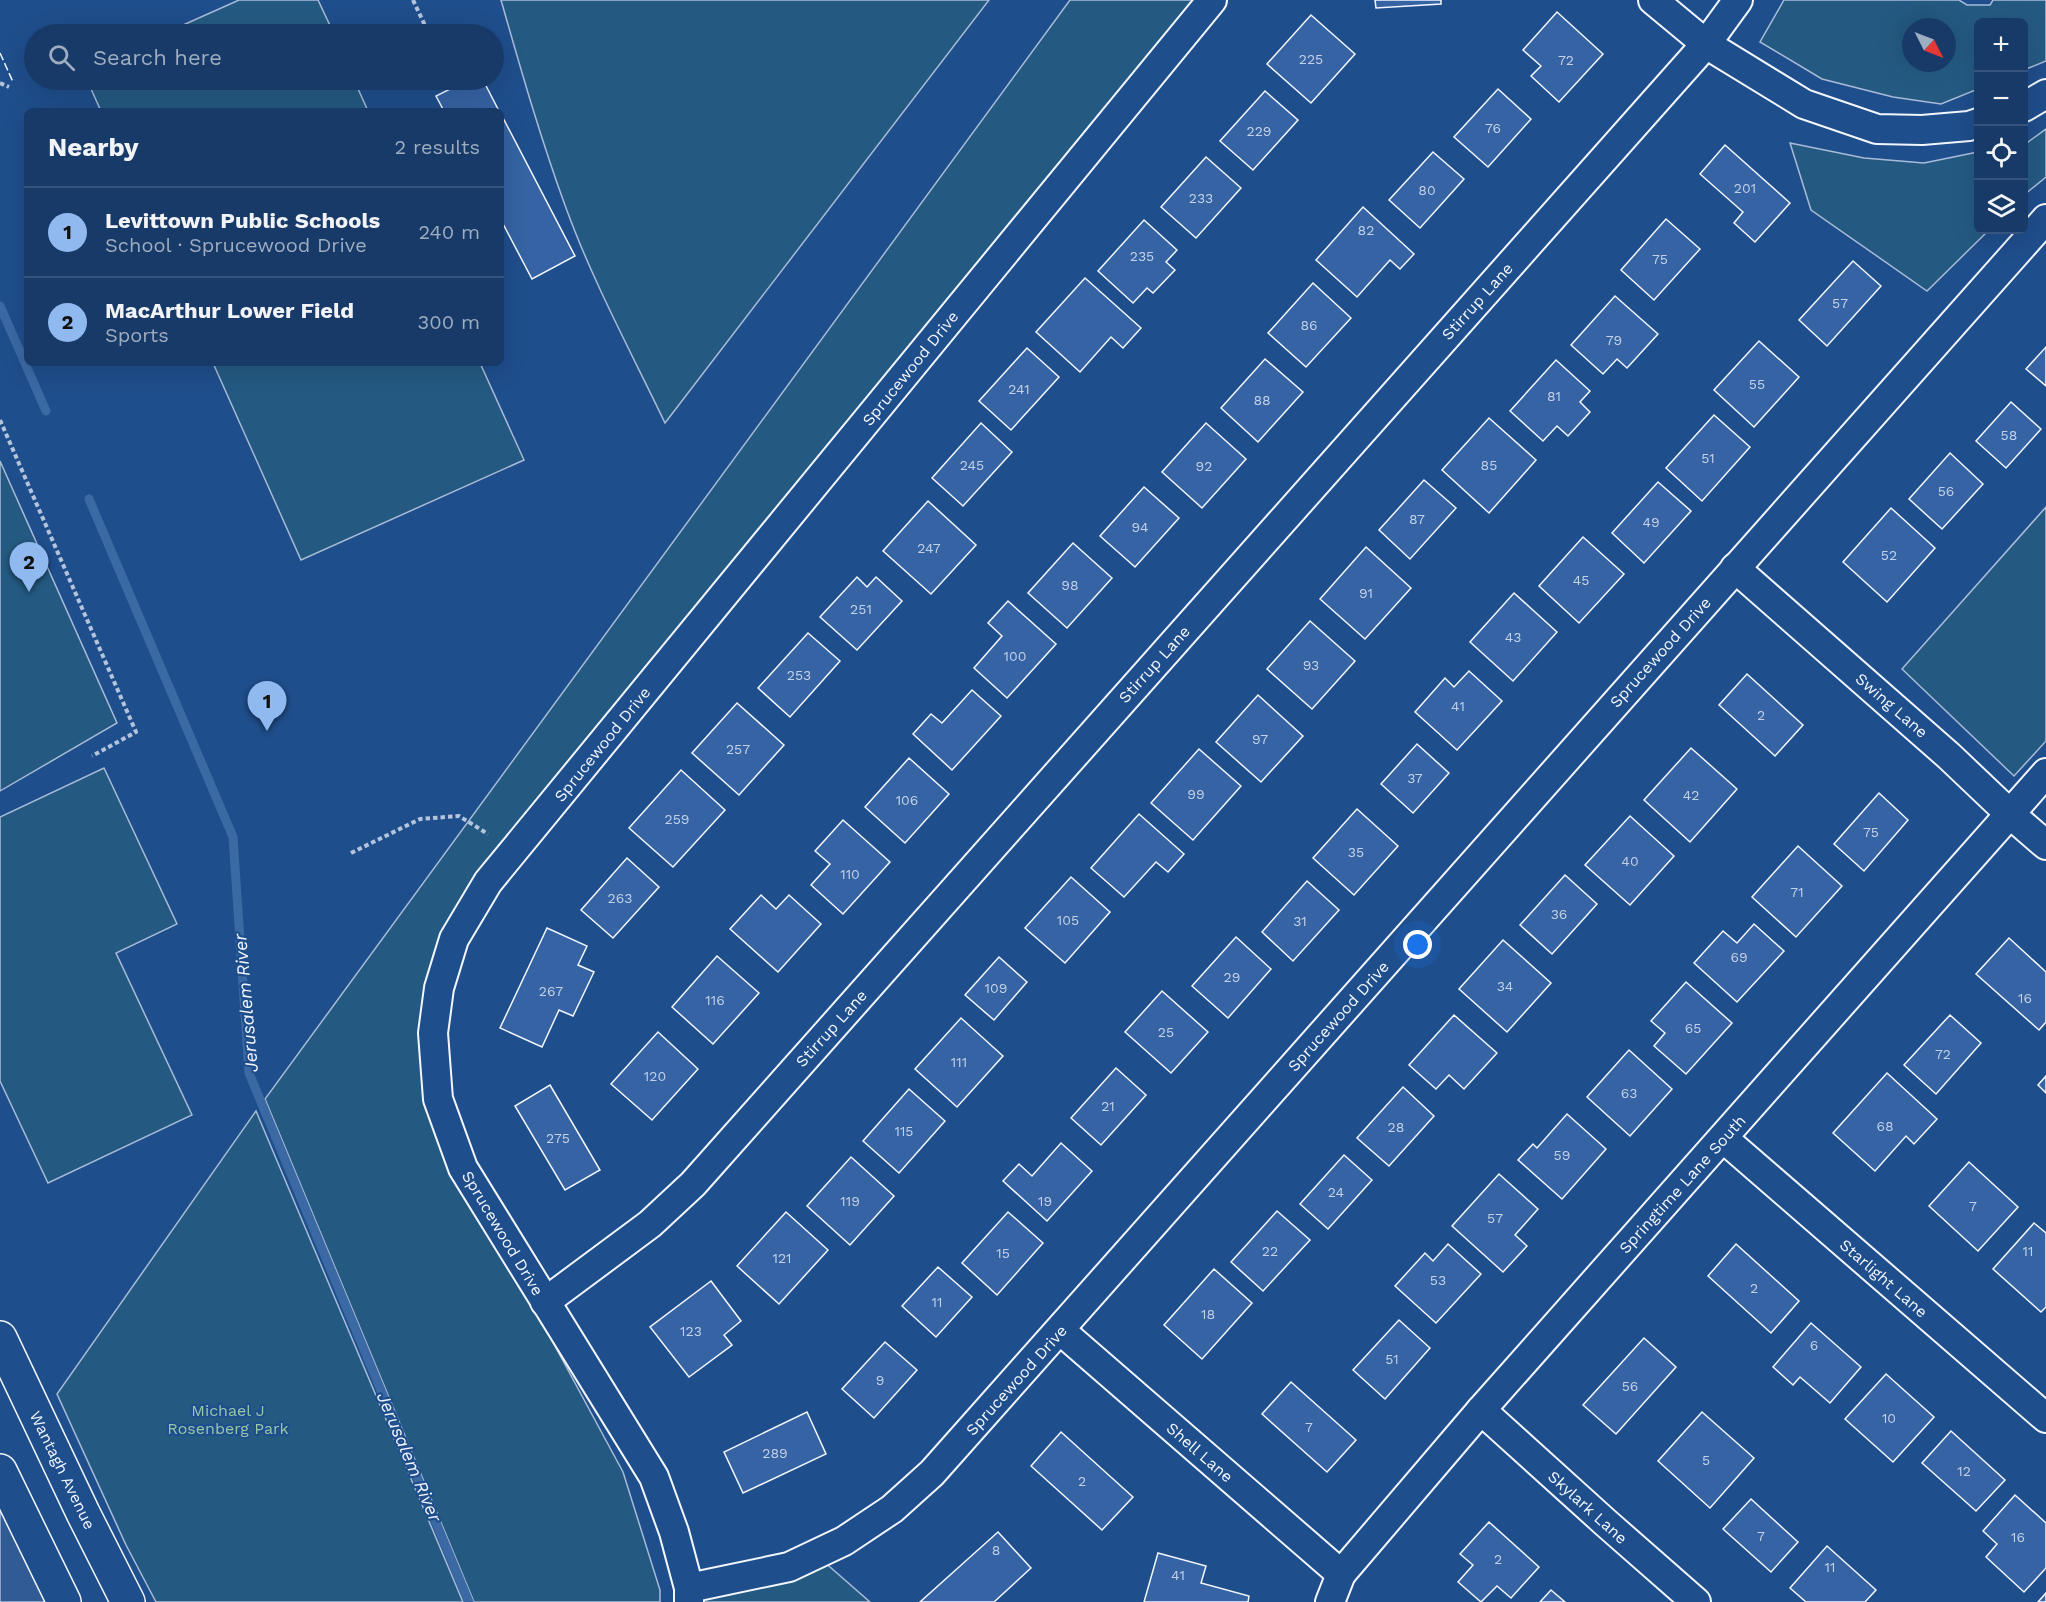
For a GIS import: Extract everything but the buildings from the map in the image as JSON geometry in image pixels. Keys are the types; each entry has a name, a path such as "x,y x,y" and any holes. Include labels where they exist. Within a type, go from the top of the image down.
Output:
{"main road":[{"name":"Wantagh Avenue","path":"0,1338 128,1602"},
{"path":"0,1471 64,1602"}],"street":[{"name":"Sprucewood Drive","path":"1212,0 488,882 454,939 439,988 433,1033 438,1099 463,1168 654,1477 674,1532 689,1595 789,1567 844,1541 882,1515 932,1473 2046,219"},
{"path":"1653,0 1706,44 1804,104 1876,129 1922,130 1974,124"},
{"name":"Stirrup Lane","path":"545,1302 650,1224 693,1184 1706,44 1738,0"},
{"path":"2028,105 2046,94"},
{"name":"Swing Lane","path":"1735,568 1949,756 2046,845"},
{"name":"Springtime Lane South","path":"1330,1602 1341,1574 1481,1410 2046,773"},
{"name":"Starlight Lane","path":"1722,1138 2046,1418"},
{"name":"Shell Lane","path":"1060,1330 1341,1574"},
{"name":"Skylark Lane","path":"1481,1410 1696,1602"}],"path":[{"path":"413,0 424,24"},
{"path":"0,83 9,87"},
{"path":"0,420 136,732 92,756"},
{"path":"351,853 420,819 459,816 515,850"}],"green space":[{"path":"239,0 318,0 329,24 185,24"},
{"path":"501,0 989,0 665,423 600,290 577,236 540,131"},
{"path":"1070,0 1206,0 482,883 435,984 460,1170 623,1472 660,1590 660,1602 474,1602 265,1099"},
{"path":"1784,0 1959,0 1967,5 1990,5 1993,0 2046,0 2046,61 2028,68 2028,18 1974,18 1974,91 1941,104 1893,97 1822,79 1760,42"},
{"path":"92,90 359,90 367,108 100,108"},
{"path":"2046,129 2046,177 2028,192 2028,180 2028,142"},
{"path":"1790,143 1864,158 1924,163 1974,153 1974,234 1985,234 1927,291 1811,210"},
{"path":"214,366 481,366 524,460 301,560"},
{"path":"0,461 117,723 0,791"},
{"path":"2046,507 2046,741 2014,776 1902,669"},
{"path":"104,768 177,924 116,953 192,1115 48,1183 0,1081 0,817"},
{"name":"Michael J Rosenberg Park","path":"256,1111 463,1602 156,1602 126,1545 57,1394"},
{"path":"822,1560 870,1602 695,1602"}],"shaded area":[{"path":"0,1489 79,1602 0,1602"}],"waterway":[{"name":"Jerusalem River","path":"0,306 24,361"},
{"name":"Jerusalem River","path":"26,366 46,411"},
{"name":"Jerusalem River","path":"89,499 233,837 249,1073 469,1602"}],"fence":[{"path":"0,53 13,82"}],"place":[{"name":"MacArthur Lower Field","path":"29,592"},
{"name":"Levittown Public Schools","path":"267,731"}]}
